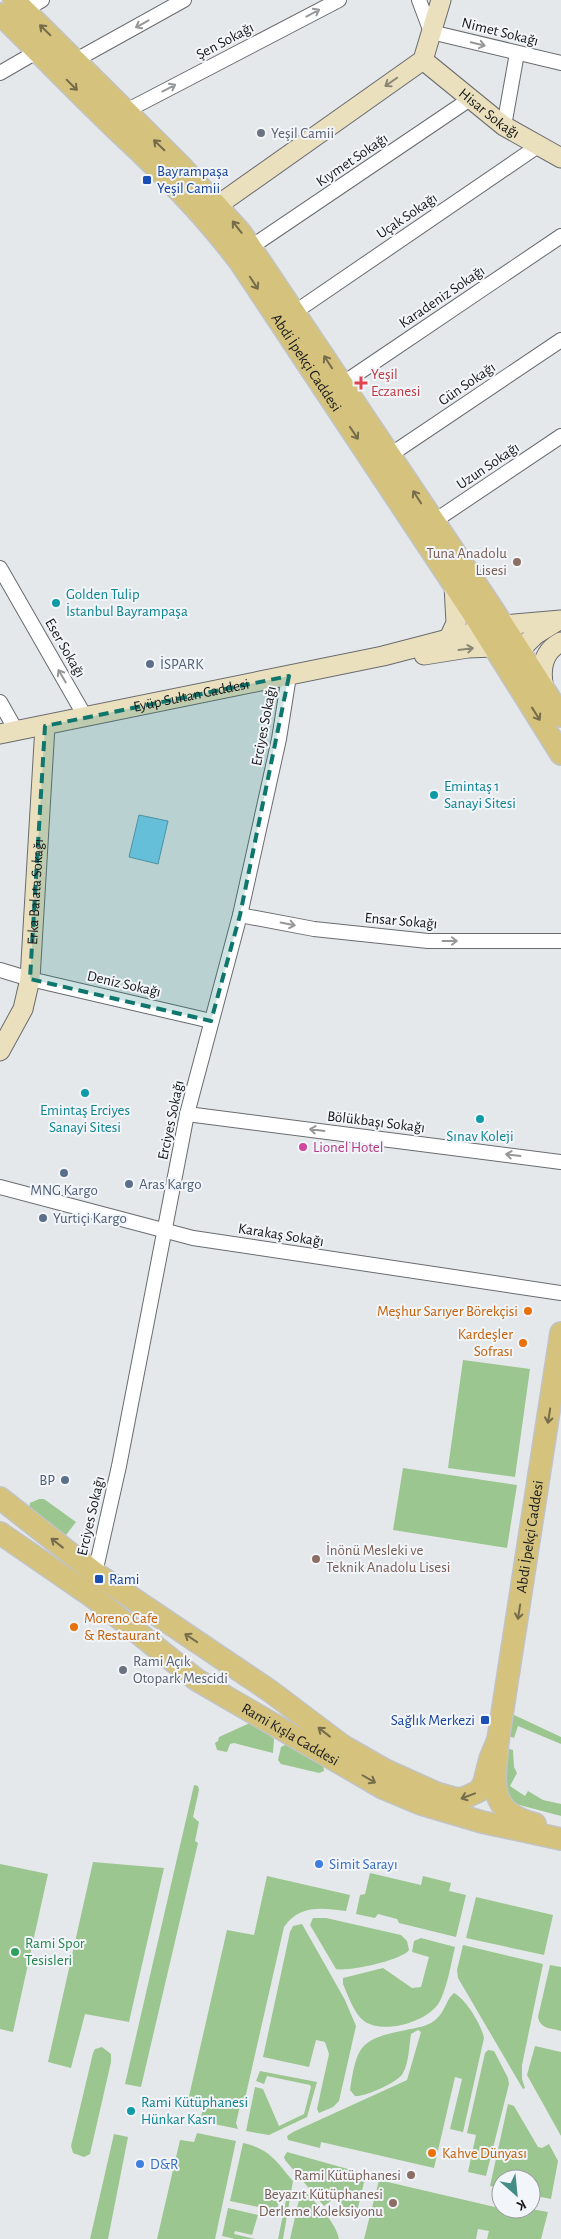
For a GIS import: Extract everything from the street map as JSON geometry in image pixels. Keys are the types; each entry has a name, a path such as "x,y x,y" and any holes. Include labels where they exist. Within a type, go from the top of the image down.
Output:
{"main road":[{"name":"Abdi İpekçi Caddesi","path":"27,3 76,60 126,111 211,210 247,273 454,586 494,634 520,650 561,716"},
{"name":"Abdi İpekçi Caddesi","path":"0,14 251,247 433,522 494,634 512,674 561,754"},
{"path":"512,674 520,650"},
{"name":"Abdi İpekçi Caddesi","path":"498,1740 561,1333"},
{"name":"Rami Kışla Caddesi","path":"0,1498 95,1573 270,1691 343,1746 385,1770 436,1793 456,1799 471,1796 479,1791 484,1783 490,1759 498,1740"},
{"name":"Rami Kışla Caddesi","path":"0,1533 93,1596 197,1680 383,1788 421,1804 450,1813 561,1839"},
{"path":"93,1596 92,1590 95,1573"},
{"path":"498,1740 494,1781 499,1801 506,1810 522,1821 561,1830"}],"street":[{"path":"76,60 184,0"},
{"name":"Şen Sokağı","path":"126,111 338,0"},
{"path":"419,0 431,32"},
{"path":"211,210 423,60 441,0"},
{"name":"Nimet Sokağı","path":"431,32 561,63"},
{"path":"0,74 38,51"},
{"path":"504,126 517,53"},
{"name":"Hisar Sokağı","path":"423,60 504,126 561,158"},
{"name":"Kıymet Sokağı","path":"251,247 470,99"},
{"name":"Uçak Sokağı","path":"295,312 538,146"},
{"name":"Karadeniz Sokağı","path":"342,384 561,236"},
{"name":"Gün Sokağı","path":"390,455 561,340"},
{"name":"Uzun Sokağı","path":"433,522 561,436"},
{"name":"Eser Sokağı","path":"0,568 86,718"},
{"path":"449,638 456,623 454,586"},
{"path":"494,634 560,620"},
{"path":"520,650 534,634 560,620"},
{"name":"Eyüp Sultan Caddesi","path":"8,733 383,656 449,638 494,634"},
{"name":"Eyüp Sultan Caddesi","path":"383,656 420,656 472,648 494,634"},
{"path":"544,689 543,661 551,649 561,642"},
{"name":"Erciyes Sokağı","path":"95,1573 119,1466 187,1114 240,915 279,739 289,676"},
{"path":"0,702 8,733"},
{"name":"Erka Balata Sokağı","path":"0,1051 22,1009 30,979 45,726"},
{"name":"Ensar Sokağı","path":"240,915 314,929 428,941 561,942"},
{"name":"Deniz Sokağı","path":"0,970 30,979 211,1020"},
{"name":"Bölükbaşı Sokağı","path":"187,1114 561,1162"},
{"name":"Karakaş Sokağı","path":"0,1186 193,1238 561,1293"}],"highlighted area":[{"path":"289,676 240,915 211,1021 30,979 45,726"}],"green space":[{"path":"463,1360 530,1369 515,1477 448,1468"},
{"path":"403,1468 517,1485 507,1548 393,1530"},
{"path":"44,1499 76,1522 66,1535 29,1508 30,1503"},
{"path":"510,1713 561,1737 561,1744 518,1726 514,1738 506,1735"},
{"path":"252,1722 274,1739 273,1753 234,1743 230,1744 227,1752 217,1750 215,1743 219,1737"},
{"path":"287,1744 323,1765 324,1771 319,1773 281,1764 278,1760 281,1747"},
{"path":"503,1747 513,1750 514,1767 517,1773 510,1786 525,1796 528,1791 543,1800 561,1804 561,1816 512,1803 502,1792"},
{"path":"194,1785 198,1786 199,1790 193,1817 199,1822 195,1841 198,1843 141,2087 125,2084"},
{"path":"93,1862 164,1868 129,2022 85,2014 71,2068 48,2062"},
{"name":"Rami Spor Tesisleri","path":"0,1864 48,1874 13,2032 0,2029"},
{"path":"370,1873 421,1885 423,1876 451,1883 449,1891 466,1895 456,1937 399,1923 397,1919 378,1914 375,1918 356,1914 360,1895 365,1894"},
{"path":"267,1876 350,1895 346,1911 312,1909 304,1911 297,1914 284,1927 244,2103 240,2106 236,2123 238,2129 200,2121 203,2109 187,2105 227,1930 254,1935"},
{"path":"476,1897 553,1915 544,1955 466,1938"},
{"path":"313,1918 326,1918 401,1935 407,1941 409,1950 397,1958 386,1961 351,1969 336,1969 310,1925"},
{"path":"302,1924 345,2000 356,2026 339,2101 333,2107 319,2113 317,2109 329,2054 325,2042 316,2040 309,2067 263,2057 290,1932 293,1926"},
{"path":"421,1938 455,1947 446,1987 436,2007 417,2020 406,2024 383,2027 364,2021 357,2014 352,2004 343,1984 343,1978 383,1968 412,1988 421,1987 429,1957 412,1952 414,1941"},
{"path":"463,1945 543,1964 522,2065 522,2079 525,2088 523,2089 458,1978 457,1970"},
{"path":"550,1965 561,1967 561,2031 544,2026 538,2017"},
{"path":"454,1993 459,1996 473,2013 484,2038 463,2132 450,2129 462,2079 455,2077 434,2168 321,2142 320,2148 288,2140 287,2136 293,2132 407,2080 421,2032 418,2030 411,2034 406,2064 400,2077 381,2088 360,2096 355,2096 350,2090 355,2062 364,2046 379,2037 431,2023 440,2016"},
{"path":"535,2046 561,2052 561,2136 527,2075"},
{"path":"102,2047 111,2054 111,2062 90,2154 84,2157 73,2153 71,2146 93,2053 95,2049"},
{"path":"488,2050 494,2051 508,2078 509,2084 486,2176 468,2172 476,2135 467,2133 485,2053"},
{"path":"260,2071 317,2082 307,2117 269,2135 246,2131 255,2087 263,2089 279,2126 304,2114 311,2087 310,2085 267,2076 264,2084 256,2081"},
{"path":"508,2104 514,2106 538,2147 542,2148 549,2144 558,2161 551,2199 541,2197 541,2169 494,2169"},
{"path":"197,2133 236,2141 215,2239 157,2239 180,2140 194,2142"},
{"path":"114,2134 128,2137 108,2239 90,2239"},
{"path":"243,2143 266,2152 293,2181 283,2239 278,2239 288,2191 281,2191 277,2211 230,2201"},
{"path":"287,2152 366,2174 356,2216 350,2215 339,2201 332,2200 324,2206 285,2160 284,2157"},
{"path":"379,2180 491,2206 491,2219 541,2219 541,2211 548,2212 541,2239 487,2239 489,2231 478,2229 476,2239 364,2239"},
{"path":"301,2191 306,2192 326,2214 334,2226 339,2239 290,2239"},
{"path":"228,2208 258,2215 252,2235 235,2231 234,2234 255,2239 235,2239 222,2236"}],"water":[{"path":"139,815 168,821 158,864 129,857"}],"place":[{"name":"Yeşil Camii","path":"261,133"},
{"name":"Bayrampaşa Yeşil Camii","path":"147,180"},
{"name":"Yeşil Eczanesi","path":"361,383"},
{"name":"Tuna Anadolu Lisesi","path":"517,562"},
{"name":"Golden Tulip İstanbul Bayrampaşa","path":"56,603"},
{"name":"İSPARK","path":"150,664"},
{"name":"Emintaş 1 Sanayi Sitesi","path":"434,795"},
{"name":"Emintaş Erciyes Sanayi Sitesi","path":"85,1093"},
{"name":"Sınav Koleji","path":"480,1119"},
{"name":"Lionel Hotel","path":"303,1147"},
{"name":"MNG Kargo","path":"64,1173"},
{"name":"Aras Kargo","path":"129,1184"},
{"name":"Yurtiçi Kargo","path":"43,1218"},
{"name":"Meşhur Sarıyer Börekçisi","path":"528,1311"},
{"name":"Kardeşler Sofrası","path":"523,1343"},
{"name":"BP","path":"65,1480"},
{"name":"İnönü Mesleki ve Teknik Anadolu Lisesi","path":"316,1559"},
{"name":"Rami","path":"99,1579"},
{"name":"Moreno Cafe & Restaurant","path":"74,1627"},
{"name":"Rami Açık Otopark Mescidi","path":"123,1670"},
{"name":"Sağlık Merkezi","path":"485,1720"},
{"name":"Simit Sarayı","path":"319,1864"},
{"name":"Rami Spor Tesisleri","path":"15,1952"},
{"name":"Rami Kütüphanesi Hünkar Kasrı","path":"131,2111"},
{"name":"Kahve Dünyası","path":"432,2153"},
{"name":"D&R","path":"140,2164"},
{"name":"Rami Kütüphanesi","path":"411,2175"},
{"name":"Beyazıt Kütüphanesi Derleme Koleksiyonu","path":"393,2203"}]}
